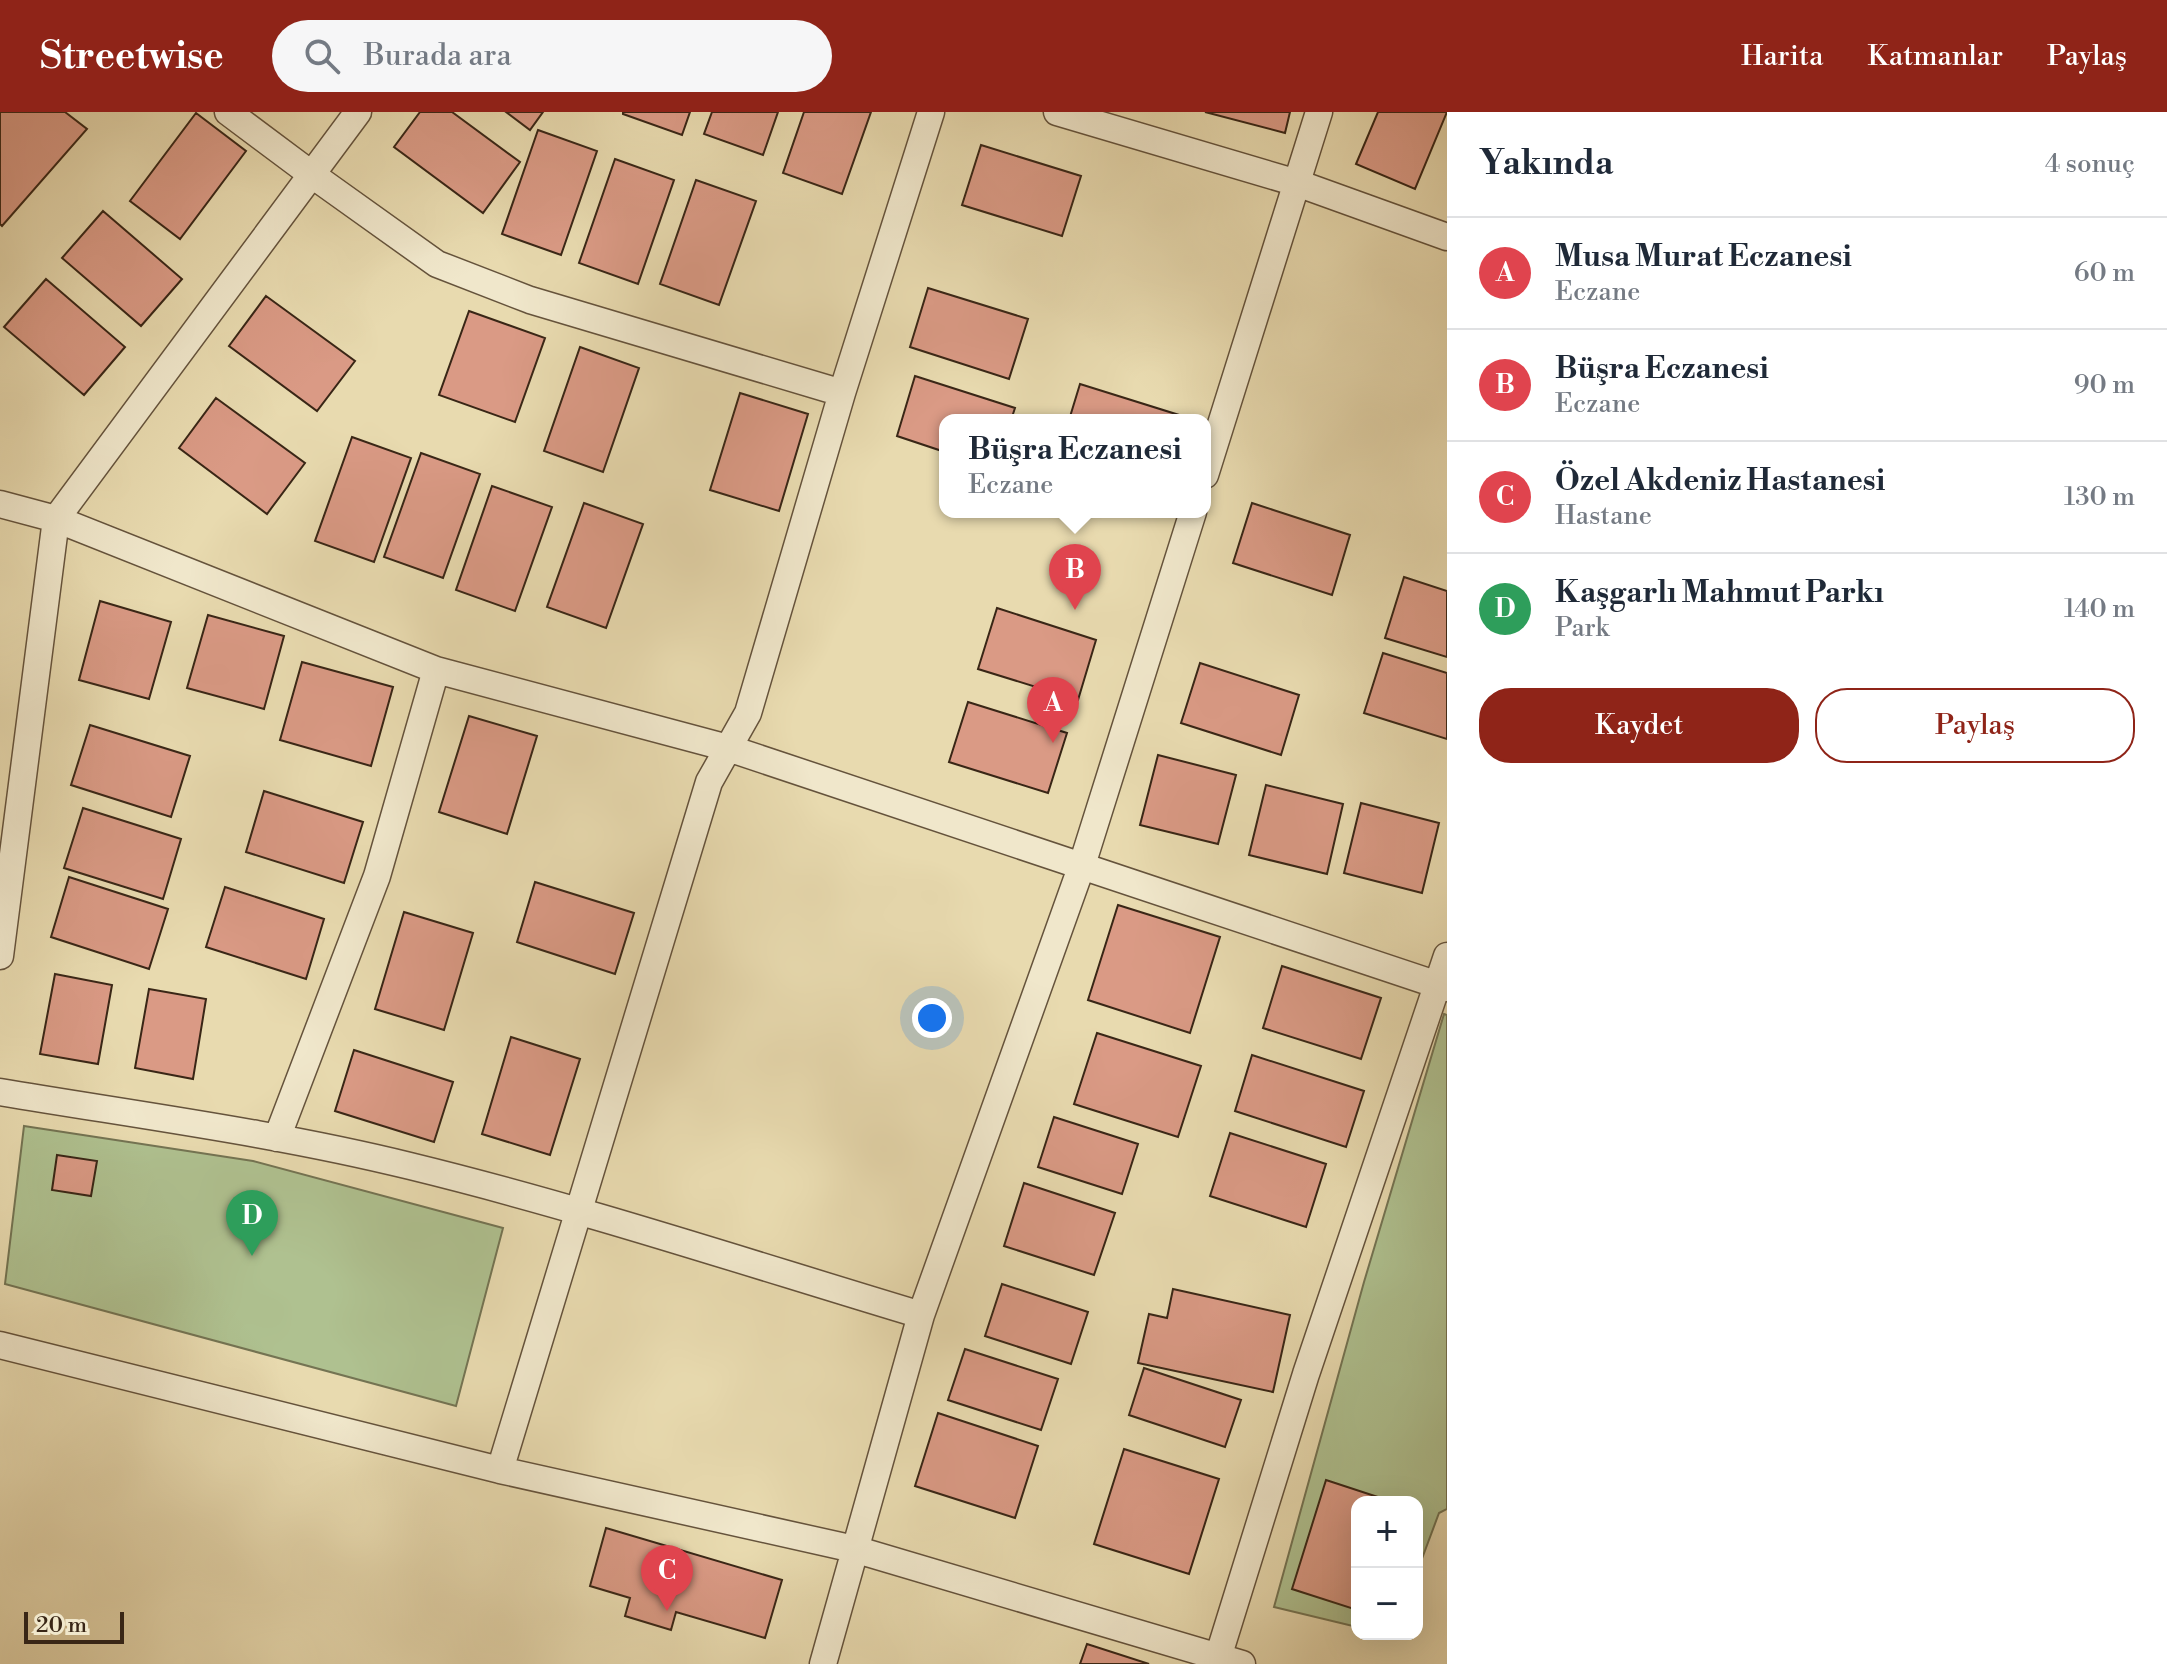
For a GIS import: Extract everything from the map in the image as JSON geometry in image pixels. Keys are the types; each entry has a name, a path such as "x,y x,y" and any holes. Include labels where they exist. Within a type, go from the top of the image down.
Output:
{"street":[{"path":"228,112 437,264 530,300 842,393"},
{"path":"0,956 56,519 358,112"},
{"path":"500,1470 709,782 748,713 842,393 931,112"},
{"path":"1057,112 1297,183 1447,237"},
{"path":"1211,456 1319,112"},
{"path":"0,504 56,519 436,670 728,748 1442,987"},
{"path":"823,1664 921,1315 1082,865 1191,518"},
{"path":"277,1138 377,876 436,670"},
{"path":"0,1345 500,1470 854,1549 1225,1662 1306,1374 1442,987 1447,956"},
{"path":"0,1092 277,1138 408,1165 579,1211 921,1315"}],"green space":[{"path":"1444,1014 1447,1015 1447,1509 1439,1513 1423,1556 1423,1496 1351,1496 1351,1626 1274,1607 1364,1282"},
{"path":"24,1126 253,1161 503,1228 456,1406 5,1284"}],"building":[{"path":"0,112 65,112 87,129 2,226 0,224"},
{"path":"420,112 452,112 520,162 483,213 394,147"},
{"path":"506,112 543,112 530,130"},
{"path":"623,112 690,112 682,135"},
{"path":"712,112 778,112 763,155 704,134"},
{"path":"804,112 871,112 842,194 783,173"},
{"path":"1205,112 1290,112 1285,133"},
{"path":"1378,112 1447,112 1415,189 1356,164"},
{"path":"196,113 246,151 180,239 130,201"},
{"path":"538,130 597,151 561,255 502,234"},
{"path":"981,145 1081,176 1062,236 962,205"},
{"path":"615,159 674,180 638,284 579,263"},
{"path":"696,180 756,201 719,305 660,284"},
{"path":"103,211 182,279 141,326 62,258"},
{"path":"46,279 125,347 84,395 4,327"},
{"path":"928,288 1028,319 1009,379 910,347"},
{"path":"266,296 355,361 317,411 229,346"},
{"path":"469,311 545,338 515,422 439,395"},
{"path":"580,347 639,368 603,472 544,451"},
{"path":"915,376 1015,408 1013,414 939,414 939,450 897,436"},
{"path":"1080,384 1176,414 1071,414"},
{"path":"740,393 808,414 779,511 710,490"},
{"path":"216,398 305,463 267,514 179,448"},
{"path":"352,437 411,458 374,562 315,541"},
{"path":"421,453 480,474 443,578 384,557"},
{"path":"492,486 552,507 515,611 456,590"},
{"path":"584,503 643,524 606,628 547,607"},
{"path":"1252,503 1350,535 1332,595 1233,563"},
{"path":"1404,577 1447,591 1447,657 1385,638"},
{"path":"100,601 171,622 149,699 79,680"},
{"path":"997,608 1096,640 1078,700 978,669"},
{"path":"208,615 284,636 264,709 187,688"},
{"path":"1383,653 1447,673 1447,739 1364,713"},
{"path":"302,662 393,687 371,766 280,740"},
{"path":"1200,663 1299,695 1281,755 1181,723"},
{"path":"968,702 1067,733 1048,793 949,762"},
{"path":"469,716 537,736 507,834 439,812"},
{"path":"90,725 190,756 171,817 71,785"},
{"path":"1158,755 1236,775 1218,844 1140,825"},
{"path":"1266,785 1343,804 1327,874 1249,855"},
{"path":"264,791 363,822 344,883 246,852"},
{"path":"1361,803 1439,823 1422,893 1344,873"},
{"path":"83,808 181,839 163,899 64,868"},
{"path":"69,877 168,909 149,969 51,937"},
{"path":"535,882 634,913 615,974 517,942"},
{"path":"225,887 324,919 306,979 206,947"},
{"path":"1118,905 1220,937 1190,1033 1088,1000"},
{"path":"404,912 473,933 444,1030 375,1009"},
{"path":"1282,966 1381,998 1361,1059 1263,1028"},
{"path":"55,974 112,985 98,1064 40,1054"},
{"path":"149,989 206,999 193,1079 135,1068"},
{"path":"1097,1033 1201,1066 1178,1137 1074,1104"},
{"path":"511,1037 580,1059 550,1155 482,1134"},
{"path":"354,1050 453,1082 434,1142 335,1111"},
{"path":"1252,1055 1364,1091 1346,1147 1235,1111"},
{"path":"1054,1117 1138,1144 1122,1194 1038,1167"},
{"path":"1230,1133 1326,1164 1306,1227 1210,1196"},
{"path":"57,1155 97,1161 91,1196 52,1190"},
{"path":"1024,1183 1115,1213 1094,1275 1004,1246"},
{"path":"1002,1284 1088,1312 1071,1364 985,1336"},
{"path":"1173,1289 1290,1315 1273,1392 1138,1363 1149,1314 1167,1318"},
{"path":"965,1349 1058,1379 1041,1430 948,1400"},
{"path":"1144,1368 1241,1400 1225,1447 1129,1415"},
{"path":"938,1413 1038,1446 1015,1518 915,1486"},
{"path":"1124,1449 1219,1479 1189,1574 1094,1544"},
{"path":"1326,1480 1375,1496 1351,1496 1351,1608 1292,1589"},
{"path":"606,1528 782,1580 765,1638 676,1612 671,1630 625,1616 630,1598 590,1586"},
{"path":"1087,1644 1149,1664 1080,1664"}],"place":[{"name":"Büşra Eczanesi","path":"1075,610"},
{"name":"Musa Murat Eczanesi","path":"1053,743"},
{"name":"Kaşgarlı Mahmut Parkı","path":"252,1256"},
{"name":"Özel Akdeniz Hastanesi","path":"667,1611"}]}
